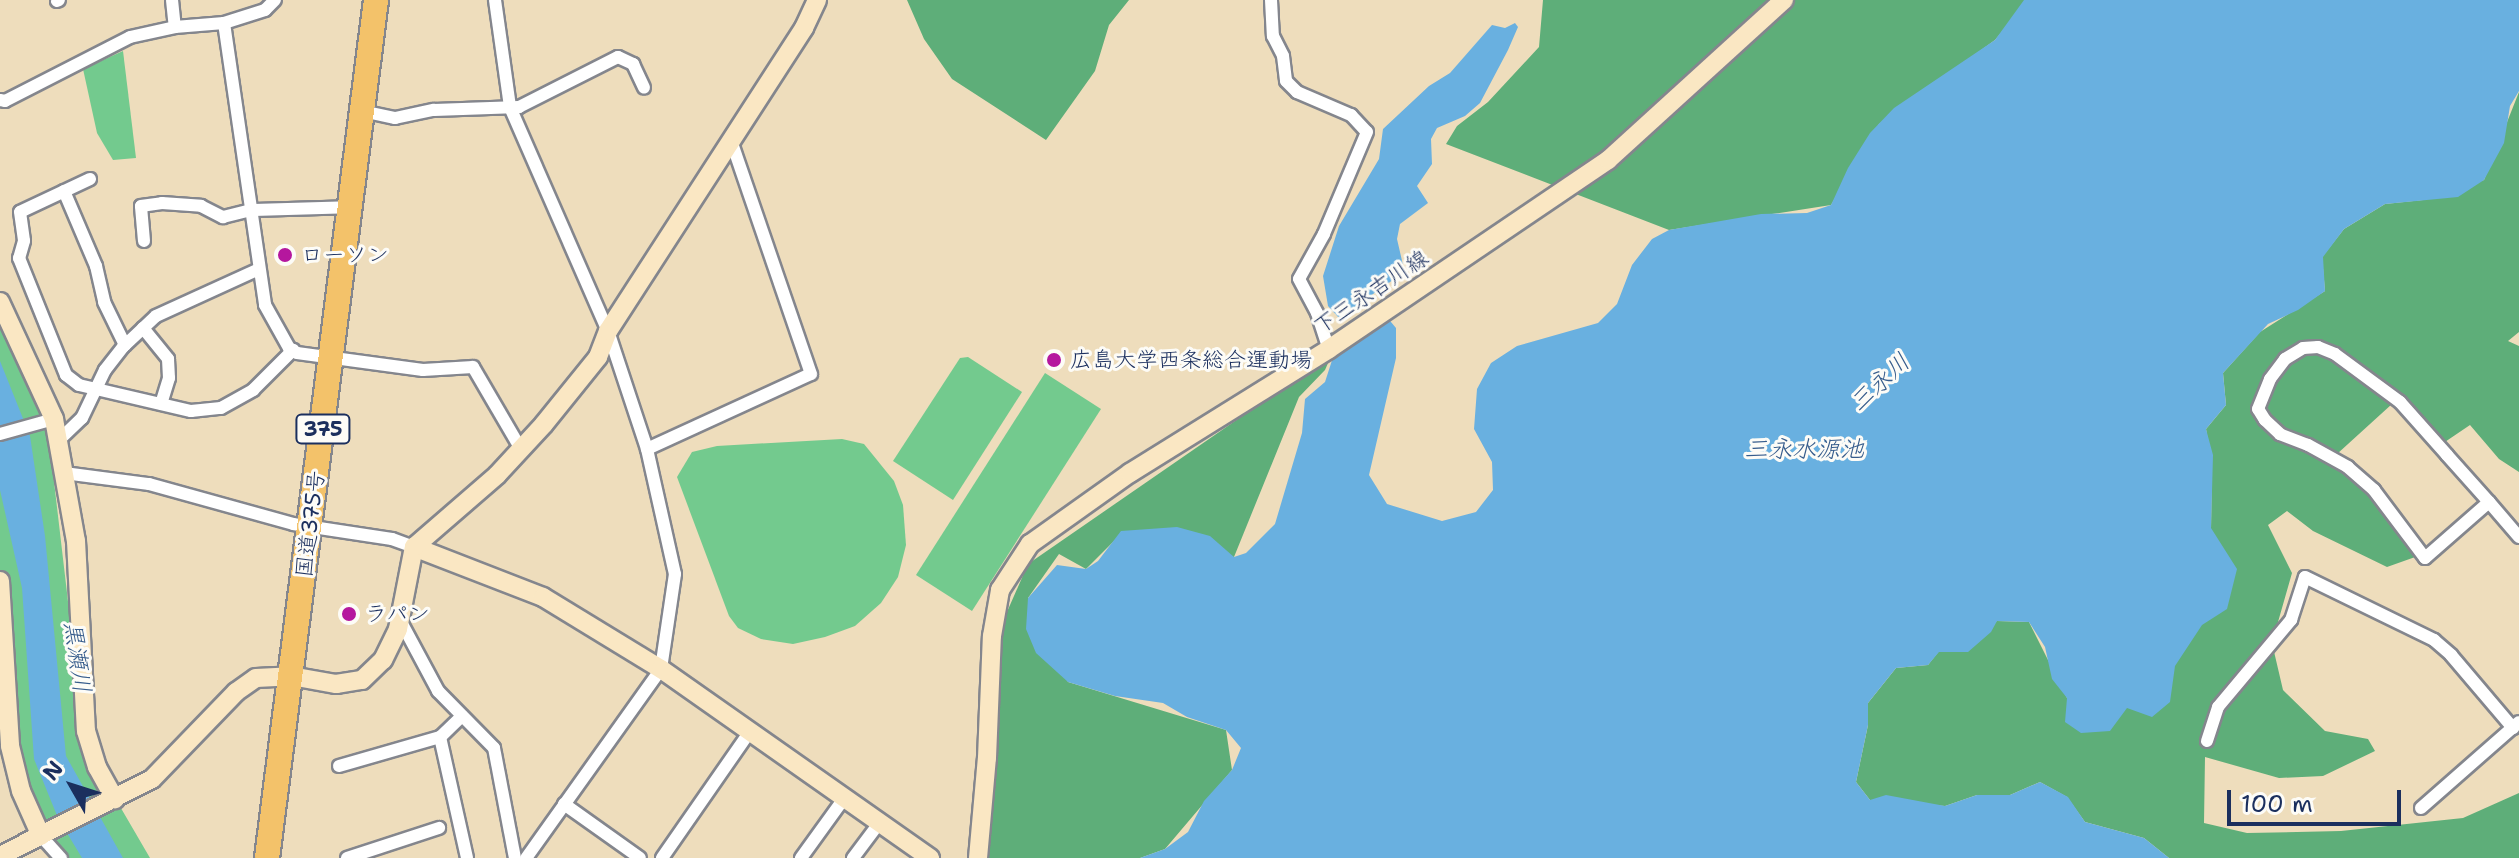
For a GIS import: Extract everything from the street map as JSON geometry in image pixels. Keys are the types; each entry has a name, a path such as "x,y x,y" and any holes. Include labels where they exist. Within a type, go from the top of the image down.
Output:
{"highway":[{"name":"国道375号","path":"267,858 376,0"}],"street":[{"path":"172,0 175,27"},
{"path":"0,100 5,101 130,37 175,27 224,23 265,10 275,0"},
{"path":"495,0 510,107 608,331 647,449 675,574 661,669 564,804 532,856"},
{"path":"0,856 152,779 236,692 256,678 291,676 336,684 362,680 383,660 400,620 414,547 497,475 598,357 608,331 804,28 817,0"},
{"path":"1271,0 1273,36 1283,56 1286,81 1297,92 1351,115 1367,132 1324,234 1299,279 1317,313 1329,349"},
{"name":"下三永吉川線","path":"978,858 987,758 992,636 1000,590 1019,556 1045,531 1130,473 1329,349 1608,160 1784,0"},
{"path":"224,23 265,305 293,350 423,370 473,367 521,449"},
{"path":"362,111 395,118 434,110 519,107 618,57 626,58 633,64 644,88"},
{"path":"647,449 811,374 731,140"},
{"path":"90,179 20,212 24,241 19,258 66,375 79,385 191,411 221,408 253,390 293,350"},
{"path":"64,191 96,266 104,302 125,345"},
{"path":"144,241 141,206 162,203 201,206 223,217 251,210 351,207"},
{"path":"58,441 82,418 105,370 125,345 156,316 259,269"},
{"path":"0,302 58,441 76,541 86,731 97,767 115,799"},
{"path":"143,328 168,359 169,378 161,404"},
{"path":"2489,502 2425,558 2374,490 2348,467 2280,434 2265,420 2258,409 2270,379 2285,359 2303,348 2318,347 2335,354 2400,402 2489,502 2519,537"},
{"path":"0,434 50,420"},
{"path":"64,473 149,484 309,528 392,539 543,597 661,669 751,730 880,822 919,855"},
{"path":"2207,741 2218,707 2291,620 2305,577 2434,640 2516,725 2421,808"},
{"path":"0,581 3,680 10,746 21,791 41,836 61,858"},
{"path":"400,620 438,691 494,748 515,858"},
{"path":"339,766 440,737 462,716"},
{"path":"662,858 751,730"},
{"path":"440,737 453,779 467,858"},
{"path":"801,858 845,797"},
{"path":"564,804 640,858"},
{"path":"853,858 880,822"},
{"path":"347,858 439,828"}],"green space":[{"path":"907,0 1129,0 1109,25 1095,71 1046,140 952,79 924,39"},
{"path":"1543,0 2028,0 1995,40 1879,124 1831,205 1669,230 1446,144 1457,126 1488,102 1539,47"},
{"path":"123,51 136,158 113,160 97,133 83,69"},
{"path":"2519,92 2519,332 2508,341 2519,346 2519,472 2499,459 2470,425 2436,448 2392,404 2337,454 2418,556 2387,567 2313,531 2287,511 2268,525 2292,573 2272,643 2283,690 2325,731 2368,739 2375,751 2323,776 2279,778 2205,757 2204,823 2247,833 2341,831 2463,818 2519,793 2519,858 2169,858 2144,838 2085,822 2067,797 2040,782 2010,795 1977,795 1945,806 1870,800 1856,782 1868,725 1868,703 1896,668 1928,665 1939,651 1997,621 2029,622 2067,698 2211,529 2212,465 2206,429 2226,405 2223,373 2260,332 2325,291 2322,257 2344,229 2385,204 2423,200 2484,180"},
{"path":"0,305 46,413 69,610 97,767 150,858 66,858 30,812 0,630"},
{"path":"1332,354 1325,370 1299,397 1234,557 1115,540 1086,569 1059,554 1028,598 1068,682 1226,730 1232,770 1165,849 1140,858 988,858 997,745 996,637 1028,564"},
{"path":"968,357 1022,392 953,500 893,461 960,358"},
{"path":"1045,373 1101,409 972,611 916,575"},
{"path":"842,439 864,444 894,481 903,505 906,545 898,577 881,603 855,626 793,644 761,639 738,628 729,616 677,477 692,452 717,446"}],"water":[{"name":"三永水源池","path":"2024,0 2519,0 2519,91 2510,106 2504,143 2484,180 2458,197 2385,204 2344,229 2323,257 2325,291 2298,310 2268,324 2223,373 2226,405 2206,429 2213,455 2211,528 2237,569 2227,609 2202,625 2175,666 2170,702 2152,717 2127,708 2110,731 2081,733 2065,722 2067,698 2052,679 2045,647 2029,622 1997,621 1991,632 1968,652 1939,652 1928,665 1896,668 1868,703 1868,725 1856,782 1870,800 1886,795 1945,806 1977,795 2010,795 2040,782 2068,797 2085,822 2144,838 2169,858 1140,858 1165,849 1188,832 1204,801 1232,770 1241,748 1226,730 1187,717 1163,703 1115,696 1068,682 1036,653 1026,629 1028,598 1057,565 1086,569 1098,561 1121,531 1177,527 1210,536 1234,557 1246,553 1275,524 1302,433 1305,399 1325,382 1335,351 1386,316 1396,328 1396,358 1369,475 1387,504 1442,521 1476,512 1493,490 1492,462 1474,429 1477,389 1491,363 1517,346 1598,323 1617,304 1632,265 1652,239 1669,230 1761,214 1807,213 1831,205 1848,168 1870,133 1894,108 1995,40"},
{"path":"1515,23 1518,27 1508,50 1480,103 1465,116 1437,128 1431,139 1432,164 1417,186 1428,203 1400,224 1397,239 1403,265 1400,275 1339,318 1328,306 1323,276 1339,226 1379,159 1383,129 1429,86 1450,73 1492,25 1505,28"},
{"path":"0,361 30,436 45,536 66,756 123,858 82,858 58,818 34,759 22,588 0,490"}],"place":[{"name":"ローソン","path":"285,255"},
{"name":"広島大学西条総合運動場","path":"1054,360"},
{"name":"ラパン","path":"349,614"}],"water label":[{"name":"三永川","path":"1880,383"},
{"name":"黒瀬川","path":"77,657"}]}
